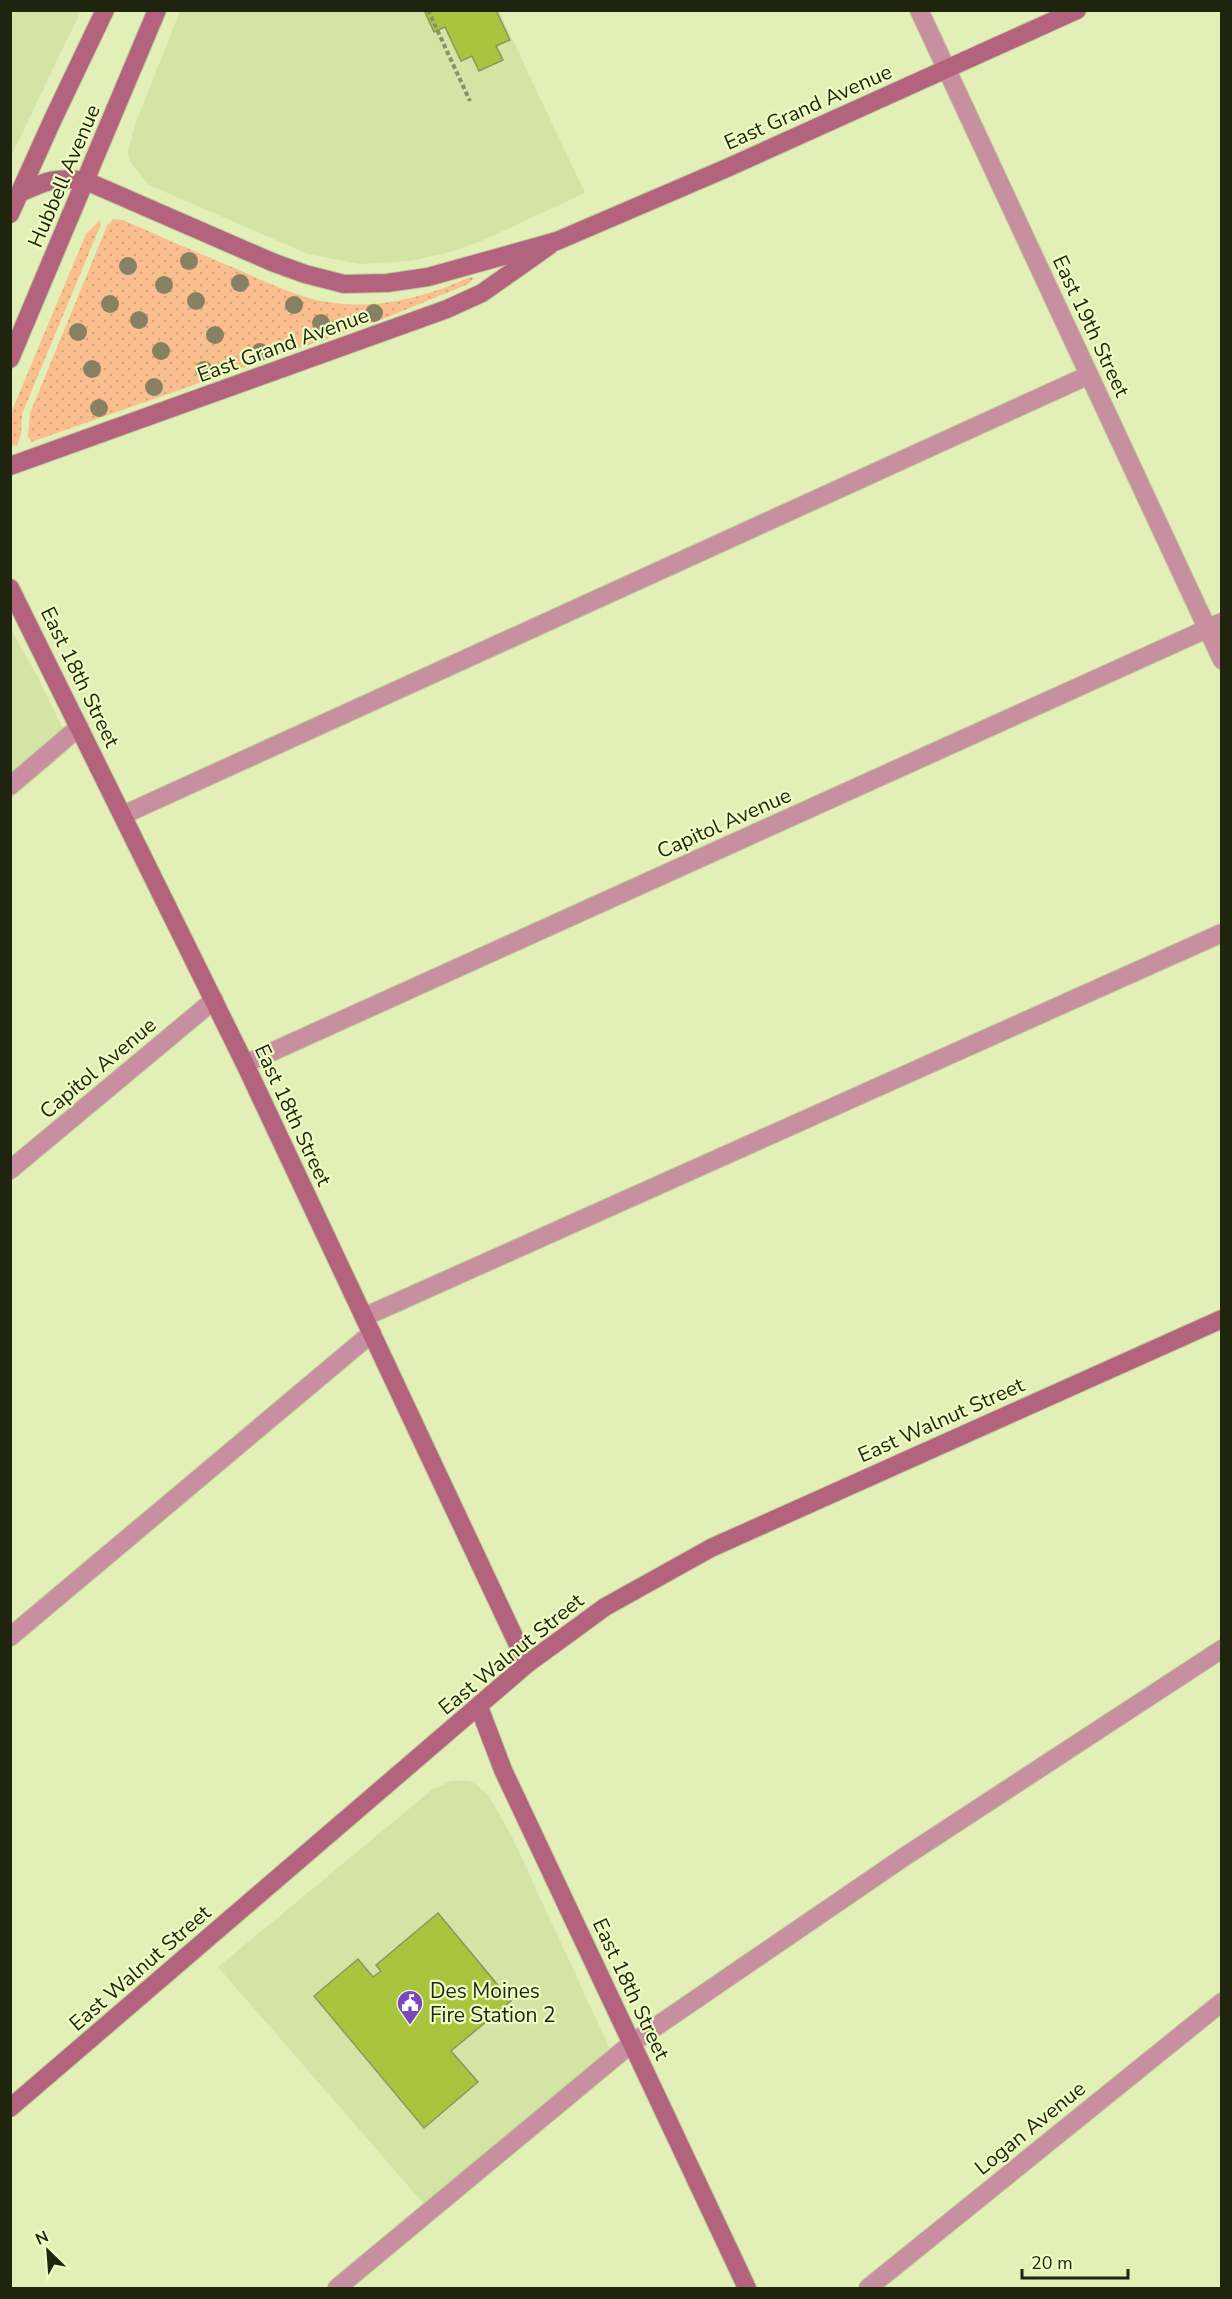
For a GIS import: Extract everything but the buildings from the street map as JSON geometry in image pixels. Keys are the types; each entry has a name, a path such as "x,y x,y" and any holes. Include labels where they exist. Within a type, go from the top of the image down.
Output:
{"street":[{"name":"Hubbell Avenue","path":"10,214 105,10"},
{"name":"Hubbell Avenue","path":"10,359 157,10"},
{"name":"East 19th Street","path":"919,10 1089,375 1214,625 1221,660"},
{"name":"East Grand Avenue","path":"20,193 45,181 68,178 86,181 272,262 305,274 344,284 387,283 428,277 557,241 728,168 1077,10"},
{"name":"East Grand Avenue","path":"10,466 447,309 483,293 557,241"},
{"path":"123,815 1089,375"},
{"name":"East 18th Street","path":"10,588 245,1064 526,1664"},
{"name":"Capitol Avenue","path":"245,1064 1214,625"},
{"path":"10,786 79,727"},
{"path":"10,1637 368,1325 1221,933"},
{"name":"Capitol Avenue","path":"10,1170 214,1000"},
{"name":"East Walnut Street","path":"10,2108 479,1707 526,1664 605,1607 711,1548 1221,1319"},
{"path":"337,2289 632,2043 904,1857 1221,1649"},
{"name":"East 18th Street","path":"479,1707 503,1770 747,2289"},
{"name":"Logan Avenue","path":"868,2289 1221,2002"}],"path":[{"path":"428,10 470,101"}],"shaded area":[{"path":"10,11 81,11 11,156"},
{"path":"180,11 499,11 585,193 479,242 447,253 410,261 360,264 308,254 149,185 130,162 128,151 136,122"},
{"path":"113,219 123,220 285,290 317,300 356,305 375,304 413,297 474,278 468,284 388,317 31,442 28,436 30,413 107,226"},
{"path":"100,220 101,224 22,414 21,434 17,446 11,445 11,413 86,234"},
{"path":"10,628 38,677 72,747 11,799"},
{"path":"451,1781 469,1781 489,1796 513,1839 610,2049 424,2204 218,1967 433,1789"}],"place":[{"name":"Des Moines Fire Station 2","path":"410,2026"}]}
